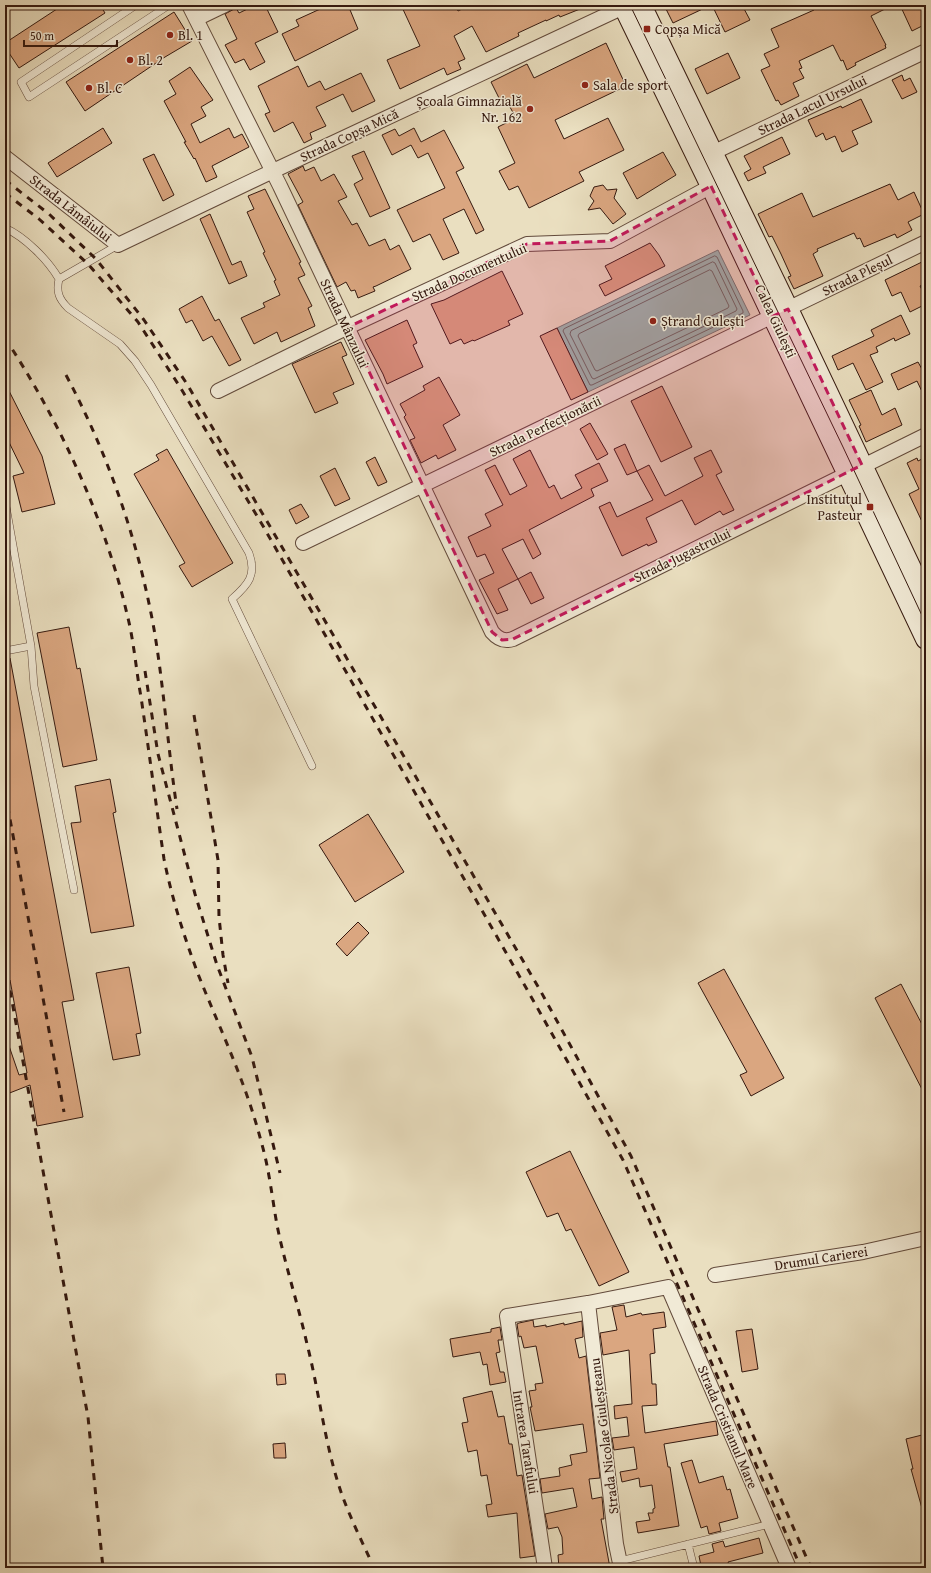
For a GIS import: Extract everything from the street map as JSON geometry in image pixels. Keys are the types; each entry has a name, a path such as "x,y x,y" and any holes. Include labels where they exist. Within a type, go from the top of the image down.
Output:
{"main road":[{"name":"Calea Giulești","path":"629,5 706,156 855,469 926,639"},
{"name":"Calea Giulești","path":"855,469 926,600"}],"street":[{"name":"Strada Mânzului","path":"189,5 348,327 492,632 496,637 502,640"},
{"path":"196,19 225,5"},
{"name":"Strada Copșa Mică","path":"118,245 272,171 629,5"},
{"name":"Strada Lacul Ursului","path":"706,156 926,51"},
{"name":"Strada Lămâiului","path":"5,156 118,245"},
{"name":"Strada Documentului","path":"218,391 348,327 527,244 610,241 718,182"},
{"name":"Strada Pleșul","path":"781,312 926,242"},
{"name":"Strada Perfecționării","path":"303,543 781,312"},
{"name":"Strada Jugastrului","path":"502,640 508,641 926,435"},
{"name":"Drumul Carierei","path":"715,1275 863,1252 926,1238"},
{"name":"Strada Cristianul Mare","path":"588,1303 668,1287 789,1568"},
{"name":"Intrarea Tarafului","path":"545,1568 507,1316 588,1303"},
{"name":"Strada Nicolae Giuleșteanu","path":"588,1303 620,1564"}],"lane":[{"path":"136,5 21,82 29,97 169,5"},
{"path":"5,228 14,232 52,267 59,279 57,287 61,301 76,315 100,330 128,351 144,373 250,554 253,569 252,576 248,584 232,598 312,766"},
{"path":"59,279 118,245"},
{"path":"5,501 31,646 34,686 74,890"},
{"path":"5,651 31,646"},
{"path":"620,1564 688,1544 770,1524"},
{"path":"688,1544 694,1568"}],"highlighted area":[{"path":"711,186 773,316 788,309 862,465 513,639 502,640 492,632 348,327 527,244 610,241"}],"water":[{"name":"Ștrand Gulești","path":"718,250 750,315 588,392 557,328"}],"building":[{"path":"63,5 100,5 105,13 19,68 5,47 5,43"},
{"path":"256,5 265,5 278,32 255,43 265,62 250,70 244,59 235,63 225,45 237,39 225,14 236,8 239,13"},
{"path":"329,5 348,5 358,29 295,61 282,34 299,26 296,20"},
{"path":"401,5 455,5 458,11 470,5 590,5 560,17 559,15 546,20 518,33 519,36 486,52 472,26 454,36 465,59 458,62 461,69 447,75 444,68 400,89 387,60 420,46"},
{"path":"664,5 711,5 673,23"},
{"path":"712,5 742,5 750,20 725,32"},
{"path":"821,5 893,5 871,16 886,45 886,48 855,63 856,65 847,70 843,60 841,61 833,45 799,61 802,68 799,69 804,78 793,83 799,96 781,105 778,100 776,101 761,70 770,66 764,54 779,47 771,29 814,10 813,9"},
{"path":"900,5 926,5 926,24 912,31"},
{"path":"174,12 192,41 165,57 85,111 66,82"},
{"path":"606,43 626,86 555,120 564,139 608,118 624,150 579,172 584,181 529,208 518,186 509,190 499,171 515,163 498,127 516,118 505,98 500,100 491,82 527,64 534,78"},
{"path":"728,53 740,78 707,94 695,69"},
{"path":"298,66 308,87 320,81 325,90 361,73 375,101 352,112 343,94 316,107 326,126 310,133 312,139 304,143 293,122 274,132 265,114 270,112 258,86"},
{"path":"190,67 213,100 201,107 206,116 191,124 200,143 229,128 234,138 242,134 249,147 212,166 217,177 206,182 195,158 194,159 184,142 186,142 164,101 176,94 169,81"},
{"path":"902,75 904,81 910,78 917,92 902,99 892,80"},
{"path":"861,99 872,122 852,131 858,144 842,152 835,136 826,140 823,133 816,137 808,120 841,106 842,108"},
{"path":"103,128 112,143 57,177 48,163"},
{"path":"414,128 421,142 444,130 464,168 456,172 484,230 476,234 464,209 443,219 459,253 443,260 430,234 413,242 397,210 445,188 428,153 418,158 411,145 392,155 382,135 395,129 399,136"},
{"path":"782,137 790,154 763,167 766,173 748,181 744,173 751,169 744,156"},
{"path":"364,151 390,208 370,217 354,184 363,179 352,156"},
{"path":"663,152 676,175 637,199 623,173"},
{"path":"154,154 174,195 163,201 143,159"},
{"path":"303,166 305,171 314,167 321,181 334,174 347,197 338,201 352,225 357,223 369,246 385,239 390,250 399,245 411,269 373,287 375,291 358,298 355,290 351,291 346,282 337,287 298,205 303,202 288,174"},
{"path":"890,184 898,200 914,192 924,214 908,222 912,230 897,238 895,234 864,247 860,238 857,239 854,233 817,249 818,251 813,254 823,276 794,289 788,277 791,276 781,254 772,236 769,237 758,214 802,193 813,217"},
{"path":"603,185 607,190 617,189 614,198 626,214 613,224 600,208 588,210 594,201 590,196 594,187"},
{"path":"265,189 301,262 299,263 305,275 298,278 312,306 308,308 315,326 281,342 277,332 254,344 241,318 265,307 263,303 280,295 274,281 276,280 263,253 265,252 247,212 254,209 248,196"},
{"path":"210,214 232,265 241,261 247,276 229,284 200,219"},
{"path":"650,243 665,266 605,296 599,285 612,279 605,266"},
{"path":"926,260 926,289 924,284 920,286 926,297 926,304 910,312 901,292 892,296 885,280"},
{"path":"502,271 523,314 508,321 510,325 474,341 473,340 464,344 461,339 450,344 431,304 444,300"},
{"path":"202,296 215,321 219,319 241,360 229,366 212,336 203,341 192,320 186,323 179,309"},
{"path":"901,315 910,334 895,341 894,338 876,347 878,352 870,355 883,382 866,390 853,363 838,370 832,356 874,336 871,330"},
{"path":"407,320 417,343 413,345 423,367 387,384 365,340"},
{"path":"557,328 588,392 571,400 540,336"},
{"path":"341,342 347,355 342,357 354,384 333,393 338,403 315,413 292,364"},
{"path":"918,362 923,371 926,370 926,400 917,381 898,390 891,374"},
{"path":"439,377 460,415 443,425 456,450 438,459 436,455 421,463 410,440 415,438 404,417 406,415 400,404 425,390 423,386"},
{"path":"5,383 42,456 55,504 22,512 13,476 24,473 5,434"},
{"path":"662,386 692,447 661,462 631,401"},
{"path":"871,390 882,415 895,408 902,425 866,442 859,426 861,425 849,400"},
{"path":"590,423 608,454 597,460 580,429"},
{"path":"625,444 637,471 627,475 614,449"},
{"path":"167,449 233,563 192,587 179,566 185,563 134,474 159,460 156,455"},
{"path":"530,450 549,488 554,485 561,499 582,488 575,475 599,463 608,481 591,489 594,496 529,530 541,554 533,559 523,539 502,549 518,579 498,589 508,610 497,614 479,580 494,573 485,554 477,557 468,537 491,526 485,514 503,505 485,470 495,465 510,495 527,486 513,459"},
{"path":"711,450 722,472 716,475 734,510 723,515 720,511 695,525 682,500 646,518 657,542 648,546 647,544 622,556 599,507 610,502 617,517 653,500 637,471 649,465 665,496 703,476 694,458"},
{"path":"375,457 387,482 378,486 366,462"},
{"path":"917,458 918,461 924,458 926,464 926,530 909,494 919,489 907,463"},
{"path":"335,468 350,499 335,506 320,476"},
{"path":"301,504 309,517 296,524 289,510"},
{"path":"531,572 544,598 531,604 518,579"},
{"path":"69,627 77,669 80,668 97,760 63,767 37,633"},
{"path":"5,658 10,658 74,1000 62,1002 83,1117 37,1126 30,1085 7,1094 5,1089 5,1040 7,1040 19,1075 27,1073 10,980 5,981"},
{"path":"110,779 116,812 113,813 134,926 91,933 71,823 81,822 75,786"},
{"path":"368,814 404,872 355,902 319,845"},
{"path":"358,922 369,933 347,956 336,944"},
{"path":"129,967 141,1033 136,1034 140,1055 113,1060 96,973"},
{"path":"724,969 784,1078 751,1096 740,1075 747,1072 698,983"},
{"path":"901,984 926,1032 926,1097 875,998"},
{"path":"570,1151 629,1272 599,1286 571,1229 566,1231 558,1213 547,1217 526,1172"},
{"path":"624,1305 626,1317 641,1313 642,1315 664,1312 666,1327 653,1329 655,1353 650,1354 652,1384 656,1384 657,1405 642,1406 645,1433 716,1421 718,1435 664,1444 668,1467 670,1467 679,1526 638,1533 636,1522 650,1520 648,1513 653,1513 653,1509 655,1508 652,1485 640,1487 639,1478 622,1482 620,1472 637,1469 634,1447 614,1450 612,1438 629,1436 627,1417 615,1419 614,1406 632,1404 629,1350 603,1355 600,1333 617,1330 612,1307"},
{"path":"533,1320 534,1327 546,1325 546,1327 564,1323 564,1325 582,1321 583,1337 575,1339 579,1358 586,1356 600,1478 589,1479 592,1499 602,1497 604,1519 601,1519 610,1568 559,1568 558,1555 563,1554 562,1537 558,1527 548,1529 545,1514 577,1507 573,1488 542,1493 540,1479 560,1476 559,1468 572,1465 570,1455 587,1452 583,1424 535,1431 530,1407 532,1407 529,1391 536,1390 535,1384 543,1383 536,1346 524,1348 521,1336 519,1337 517,1324"},
{"path":"500,1327 502,1340 498,1340 500,1352 496,1353 500,1372 504,1372 506,1382 490,1385 487,1364 483,1365 480,1352 453,1357 450,1339 491,1332 491,1329"},
{"path":"752,1329 758,1369 742,1372 736,1331"},
{"path":"276,1374 285,1374 286,1384 277,1385"},
{"path":"492,1391 498,1417 504,1416 509,1444 512,1444 517,1476 522,1475 535,1556 520,1558 517,1513 488,1517 486,1505 492,1504 487,1475 481,1476 477,1450 468,1452 462,1423 468,1422 463,1398"},
{"path":"926,1434 926,1512 923,1512 911,1469 913,1469 906,1439"},
{"path":"285,1443 286,1458 274,1458 273,1444"},
{"path":"692,1460 699,1483 723,1476 727,1490 730,1489 738,1518 719,1523 721,1531 709,1534 707,1526 701,1528 681,1463"},
{"path":"759,1538 763,1553 728,1562 730,1568 709,1568 708,1564 701,1566 699,1556 714,1552 712,1544 723,1541 725,1547"}],"tram line":[{"path":"630,5 843,447 926,624"}],"railway":[{"path":"5,180 49,214 96,259 144,320 187,384 540,990 631,1156 811,1568"},
{"path":"5,193 39,219 88,264 138,322 180,387 263,526 623,1160 801,1568"},
{"path":"5,338 62,436 93,506 117,577 131,635 164,859 171,888 183,931 198,974 232,1056 255,1119 264,1151 280,1240 311,1362 325,1433 334,1468 347,1507 374,1568"},
{"path":"66,375 108,467 120,498 139,563 154,629 177,809"},
{"path":"145,671 158,754 195,894 217,965 252,1057 280,1173"},
{"path":"194,715 218,860 219,917 228,983"},
{"path":"5,792 64,1112"},
{"path":"5,963 88,1417 103,1568"}],"place":[{"name":"Copșa Mică","path":"647,29"},
{"name":"Bl. 1","path":"170,35"},
{"name":"Bl. 2","path":"130,60"},
{"name":"Sala de sport","path":"585,85"},
{"name":"Bl. C","path":"89,88"},
{"name":"Școala Gimnazială Nr. 162","path":"530,109"},
{"name":"Ștrand Gulești","path":"653,321"},
{"name":"Institutul Pasteur","path":"870,507"}]}
